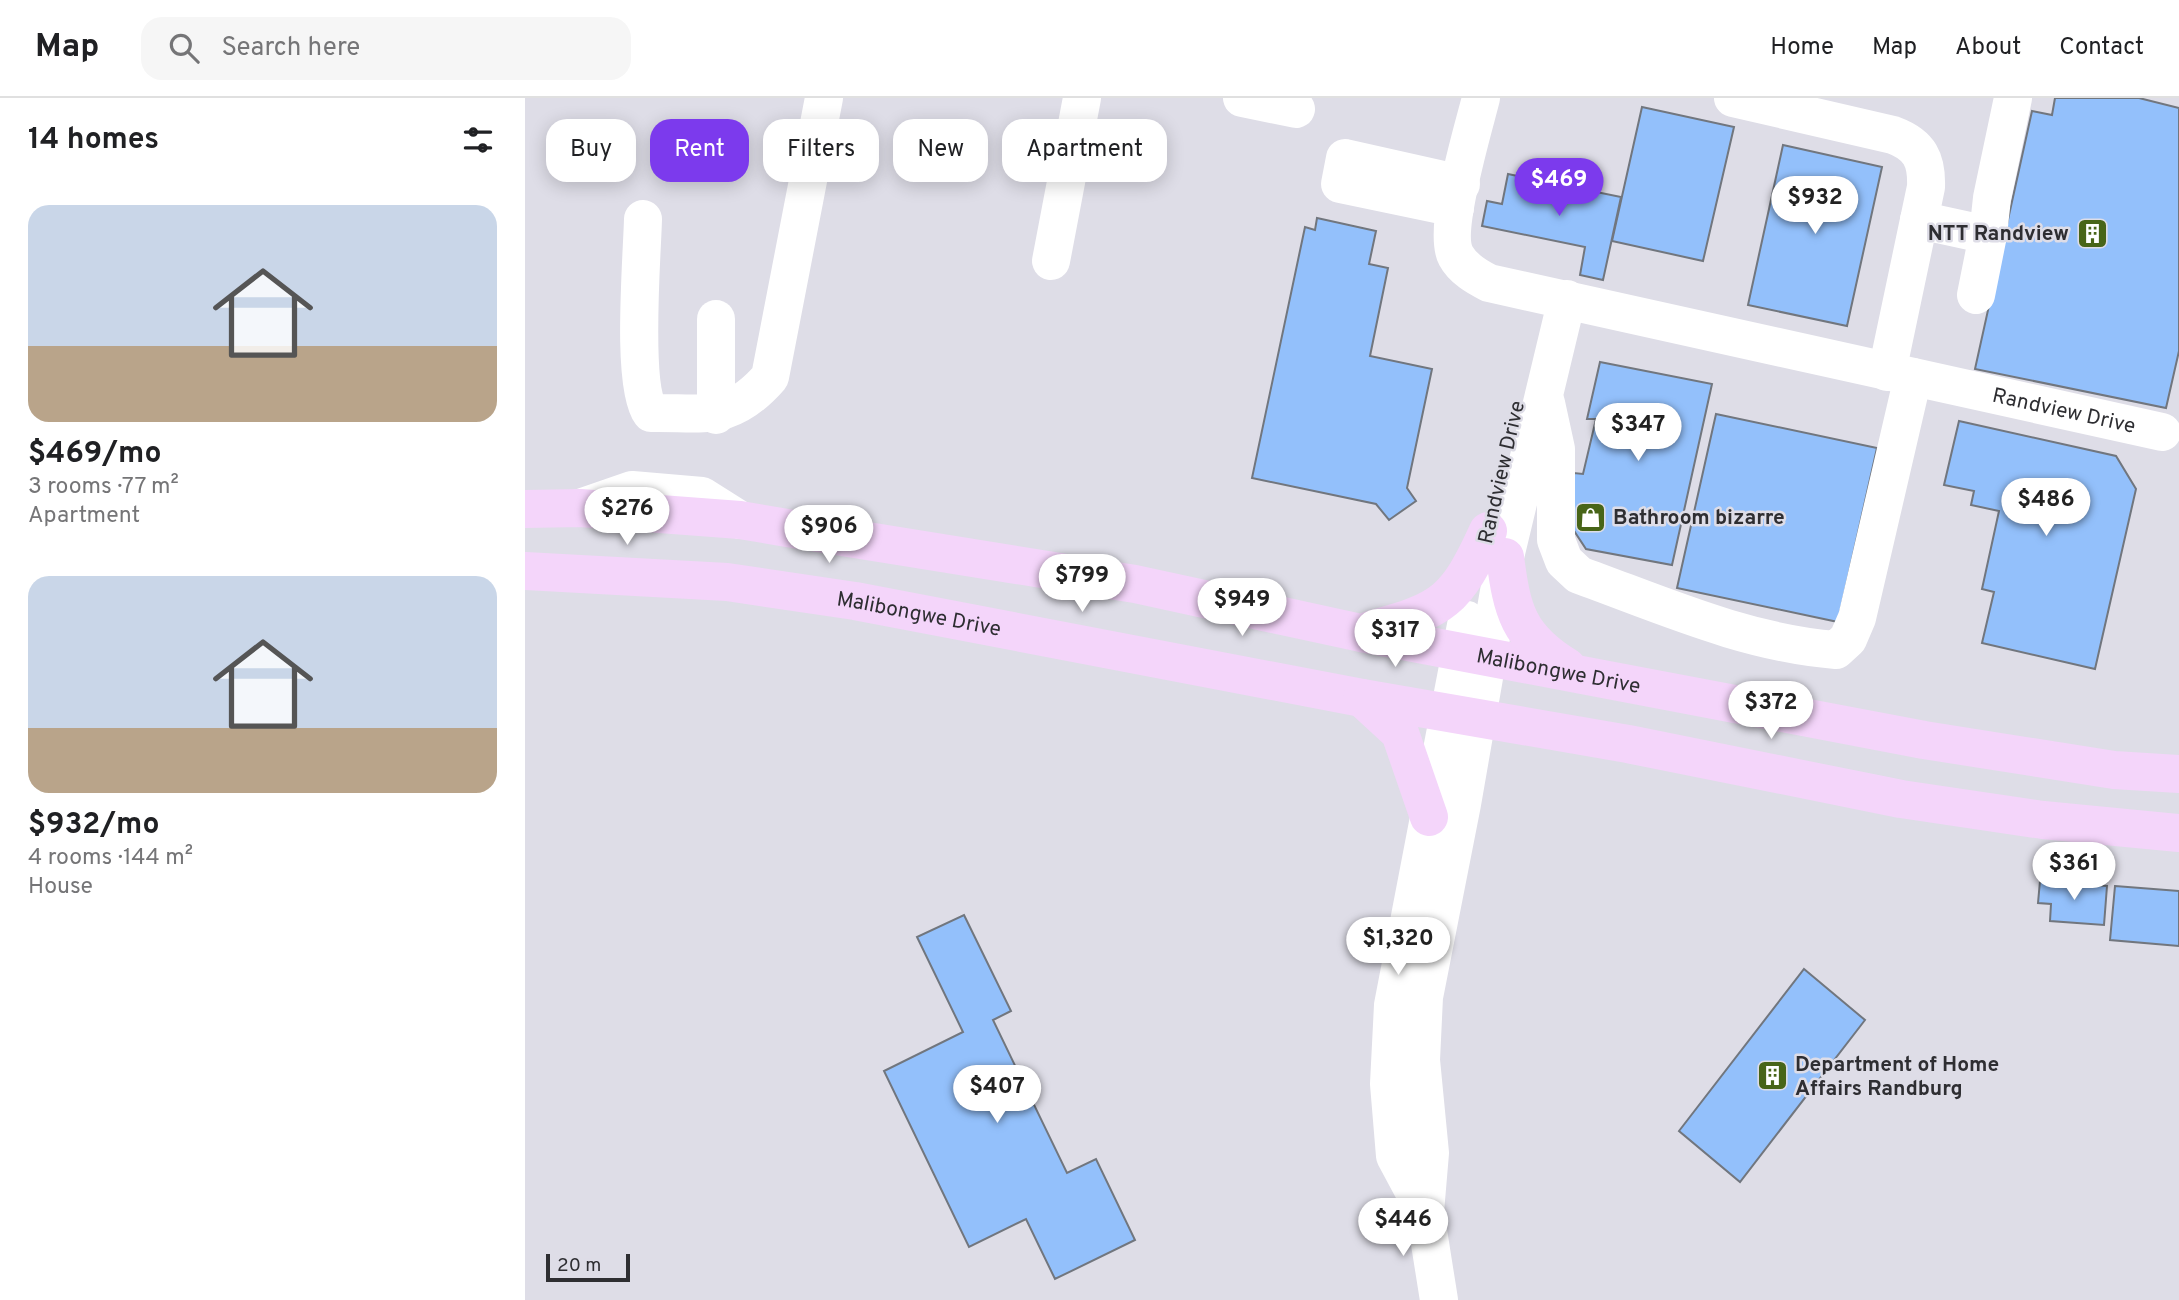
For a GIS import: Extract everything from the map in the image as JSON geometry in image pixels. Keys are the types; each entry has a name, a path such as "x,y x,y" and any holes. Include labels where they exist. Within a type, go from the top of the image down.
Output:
{"main road":[{"name":"Malibongwe Drive","path":"525,509 580,508 740,520 1135,584 1361,633 1473,652 1854,728 1995,753 2114,771 2179,774"},
{"path":"1361,633 1433,609 1497,544"},
{"path":"1497,544 1511,604 1523,631 1544,653 1573,671"},
{"name":"Malibongwe Drive","path":"525,571 727,582 817,595 1901,799 2043,820 2179,833"},
{"path":"1362,698 1401,733 1429,817"}],"street":[{"path":"643,219 640,379 645,406 651,413 716,415 757,392 770,377 824,98"},
{"path":"1051,261 1082,98"},
{"path":"1243,98 1296,109"},
{"name":"Randview Drive","path":"1481,98 1458,196 1452,245 1456,258 1467,269 1489,283 2162,432"},
{"path":"1531,392 1556,449 1556,540 1564,561 1579,575 1720,627 1815,648 1836,650 1848,639 1857,618 1900,375 1927,171 1917,147 1906,139 1733,98"},
{"path":"1976,295 1988,235 1991,198 2013,98"},
{"path":"1919,220 1988,235"},
{"name":"Randview Drive","path":"1463,715 1473,652 1553,297"},
{"path":"716,320 716,415"},
{"path":"1425,1212 1395,1156 1389,1084 1393,1005 1429,817 1463,715"},
{"path":"1439,1300 1425,1212 1430,1153 1420,1060 1424,997 1463,715"}],"building":[{"name":"NTT Randview","path":"2055,98 2139,98 2179,108 2179,351 2166,408 1975,369 2032,111 2052,115"},
{"path":"1642,107 1734,127 1703,261 1612,241"},
{"path":"1783,145 1882,167 1847,326 1748,305"},
{"path":"1508,174 1621,197 1603,280 1580,275 1585,247 1482,226 1487,201 1502,204"},
{"path":"1317,218 1376,231 1369,264 1388,268 1370,356 1432,369 1407,488 1416,501 1389,520 1376,504 1252,478 1305,227 1315,230"},
{"path":"1600,362 1712,384 1672,565 1586,549 1565,517 1574,473 1583,474 1596,419 1587,419"},
{"path":"1716,414 1877,448 1838,622 1677,588"},
{"path":"1959,421 2116,456 2136,489 2095,669 1982,643 1994,592 1982,589 1999,511 1971,505 1974,491 1944,485"},
{"path":"2040,881 2107,886 2104,925 2050,921 2051,904 2038,903"},
{"path":"2115,886 2179,891 2179,946 2110,940"},
{"path":"964,915 1011,1011 993,1020 1067,1173 1096,1159 1135,1240 1055,1279 1026,1219 969,1247 884,1071 963,1032 917,937"},
{"name":"Department of Home Affairs Randburg","path":"1804,969 1865,1020 1740,1182 1679,1131"}],"place":[{"name":"NTT Randview","path":"2092,233"},
{"name":"Bathroom bizarre","path":"1590,517"},
{"name":"Department of Home Affairs Randburg","path":"1772,1076"}]}
